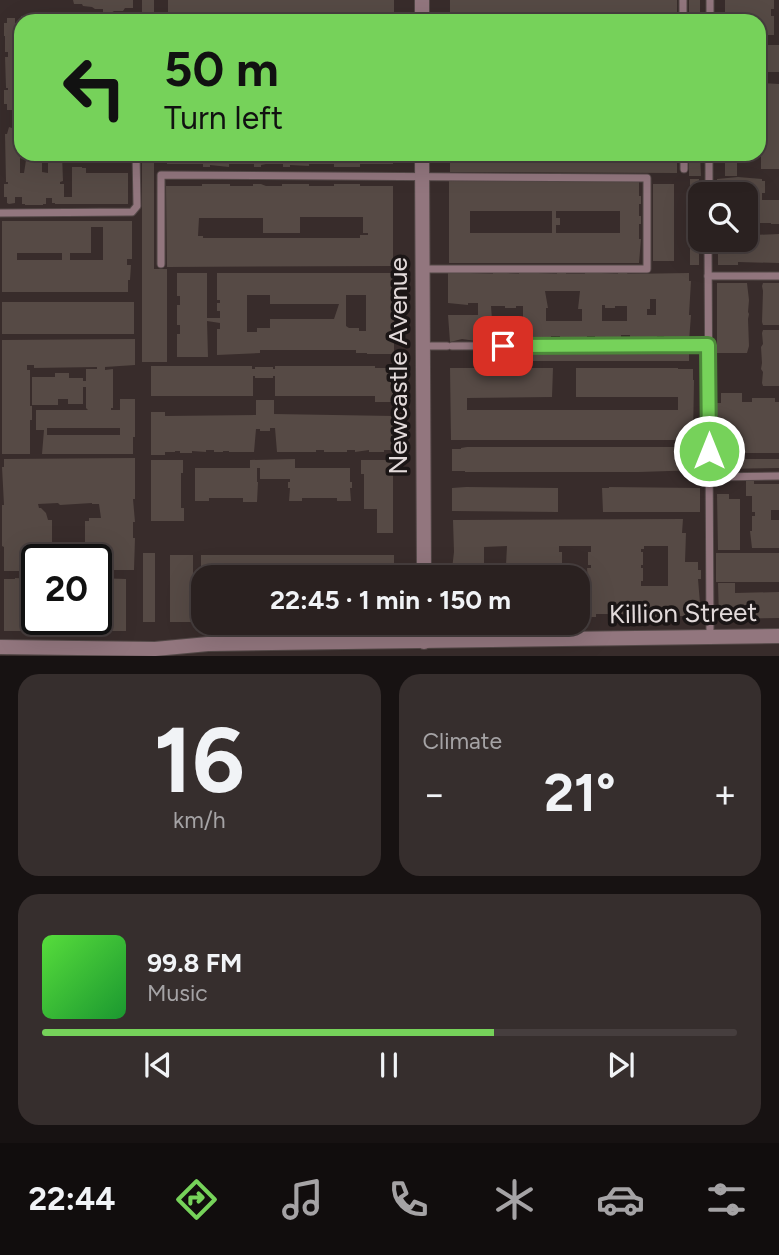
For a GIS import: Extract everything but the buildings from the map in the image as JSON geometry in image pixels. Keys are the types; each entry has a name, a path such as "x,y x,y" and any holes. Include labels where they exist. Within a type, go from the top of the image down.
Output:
{"street":[{"name":"Newcastle Avenue","path":"422,161 424,565"},
{"path":"424,635 424,642"},
{"name":"Killion Street","path":"0,647 155,649 208,644 779,636"}],"lane":[{"path":"0,214 132,212 136,206 136,161"},
{"path":"684,161 684,169"},
{"path":"709,161 709,182"},
{"path":"160,264 161,175 647,178 647,269 422,269"},
{"path":"708,252 713,477 710,637"},
{"path":"708,276 779,276"},
{"path":"422,346 708,345"},
{"path":"713,477 779,476"}],"route":[{"path":"503,346 708,345 709,451"}]}
